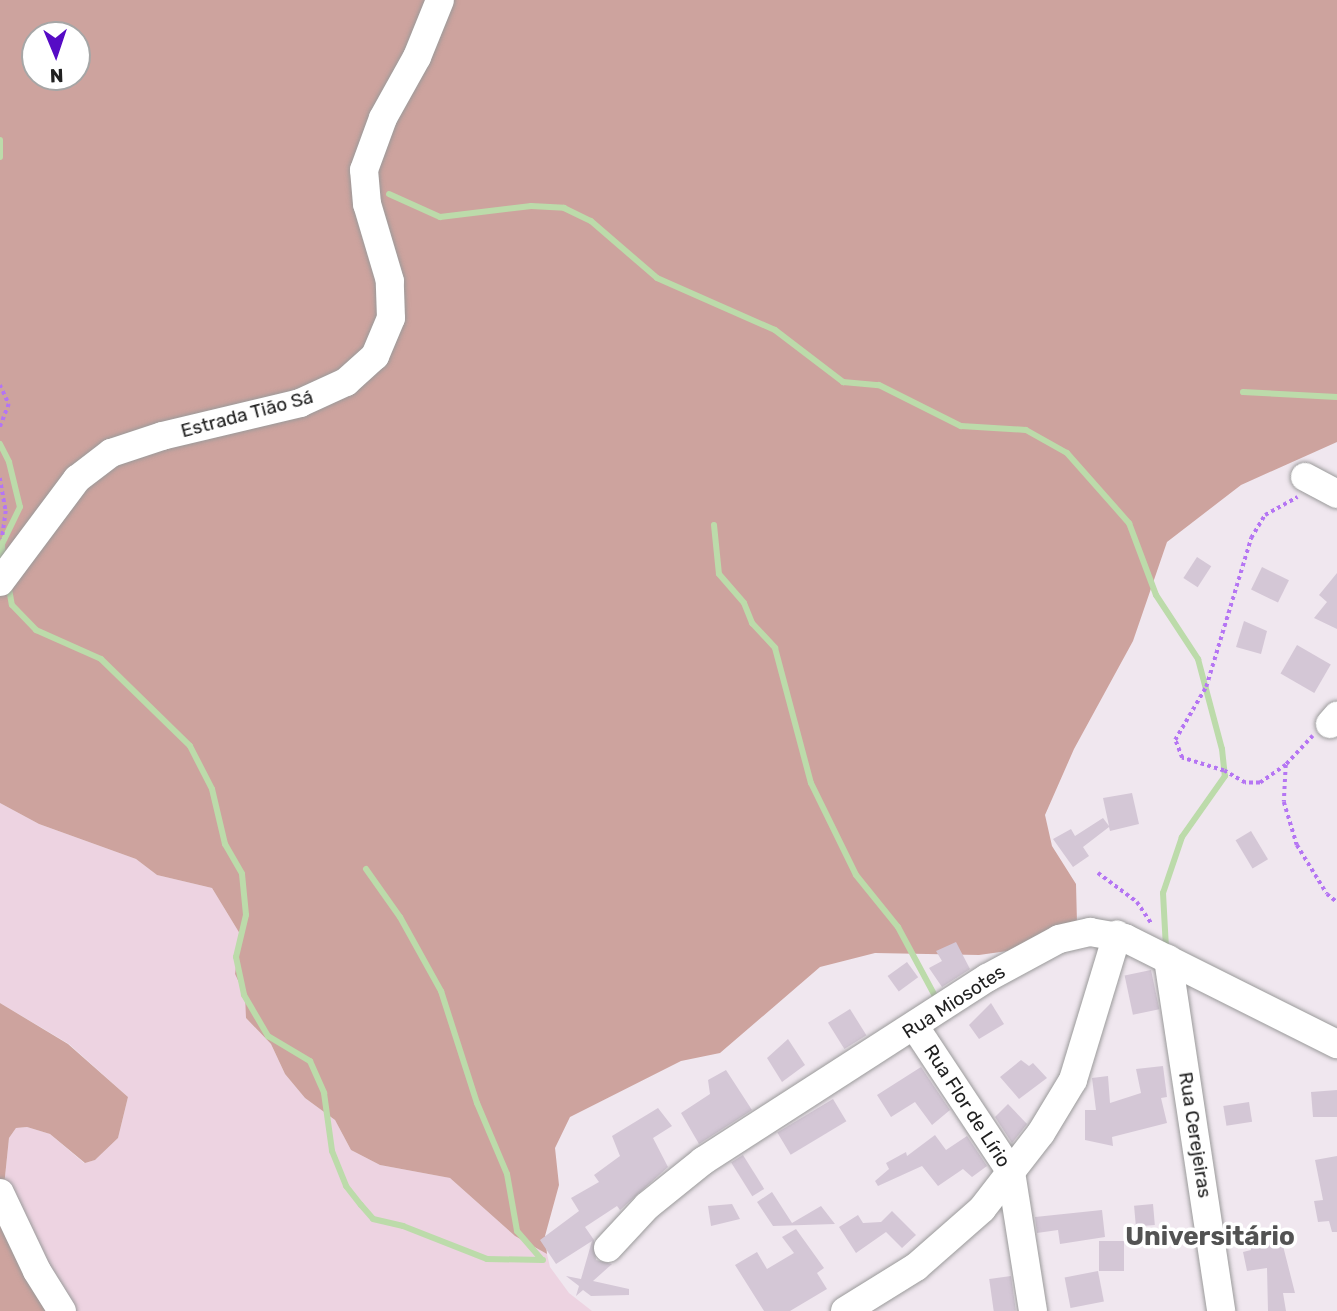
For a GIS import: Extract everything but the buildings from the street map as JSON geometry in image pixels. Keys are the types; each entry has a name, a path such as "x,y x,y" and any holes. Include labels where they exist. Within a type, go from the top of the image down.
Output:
{"street":[{"name":"Estrada Tião Sá","path":"0,582 26,551 77,479 111,453 162,436 300,403 346,382 375,356 391,318 390,281 367,204 364,170 383,118 417,57 440,0"},
{"name":"Rua Miosotes","path":"608,1248 647,1206 704,1161 987,978 1059,939 1090,932 1117,935 1337,1044"},
{"path":"845,1311 916,1267 982,1209 1011,1172 1073,1080 1117,935"},
{"name":"Rua Cerejeiras","path":"1164,957 1221,1311"},
{"name":"Rua Flor de Lírio","path":"915,1027 1011,1172 1032,1311"},
{"path":"0,1193 37,1271 62,1311"}],"path":[{"path":"0,385 9,404 0,427"},
{"path":"0,478 6,510 0,538 26,551"},
{"path":"1318,484 1260,521 1241,568 1206,687 1175,740 1182,758 1224,771 1245,783 1260,783 1286,765 1302,744 1333,720"},
{"path":"1286,765 1284,802 1293,835 1327,894 1337,902"},
{"path":"1098,873 1116,884 1146,914 1164,957"}],"shaded area":[{"path":"0,0 1337,0 1337,442 1241,485 1167,542 1133,641 1074,749 1045,815 1052,846 1076,884 1077,923 1037,947 979,955 875,953 820,967 720,1053 681,1061 570,1117 555,1148 559,1185 545,1236 547,1254 515,1236 450,1178 380,1165 351,1150 335,1120 305,1098 285,1074 271,1044 246,1018 245,995 235,974 240,934 212,888 157,875 136,859 39,824 0,803"},
{"path":"0,803 39,824 136,859 157,875 212,888 240,934 235,974 246,995 246,1018 271,1044 285,1074 305,1098 335,1120 351,1150 380,1165 450,1178 515,1236 547,1254 550,1267 569,1293 592,1311 67,1311 3,1196 9,1138 16,1128 27,1127 50,1134 84,1163 95,1160 118,1138 128,1097 69,1044 0,1003"},
{"path":"0,1003 68,1044 128,1097 118,1138 95,1160 85,1163 50,1134 27,1127 16,1128 9,1138 3,1196 67,1311 0,1311"}],"waterway":[{"path":"0,140 0,157"},
{"path":"389,194 440,217 531,206 564,208 591,221 657,278 775,330 843,382 879,385 961,426 1026,430 1067,453 1129,523 1156,595 1198,659 1222,749 1225,776 1182,837 1163,893 1166,948"},
{"path":"1243,392 1337,397"},
{"path":"0,444 9,462 20,507 2,544 3,563"},
{"path":"714,525 719,574 744,603 752,623 775,648 811,783 856,875 898,927 935,996"},
{"path":"8,583 12,605 36,630 101,659 190,746 212,789 225,844 242,874 246,915 236,957 244,995 268,1036 310,1061 324,1093 332,1151 346,1186 361,1205 373,1219 403,1226 487,1259 543,1260"},
{"path":"366,869 400,917 441,991 477,1103 507,1174 517,1231 542,1260"}],"district":[{"name":"Universitário","path":"1210,1237"}]}
